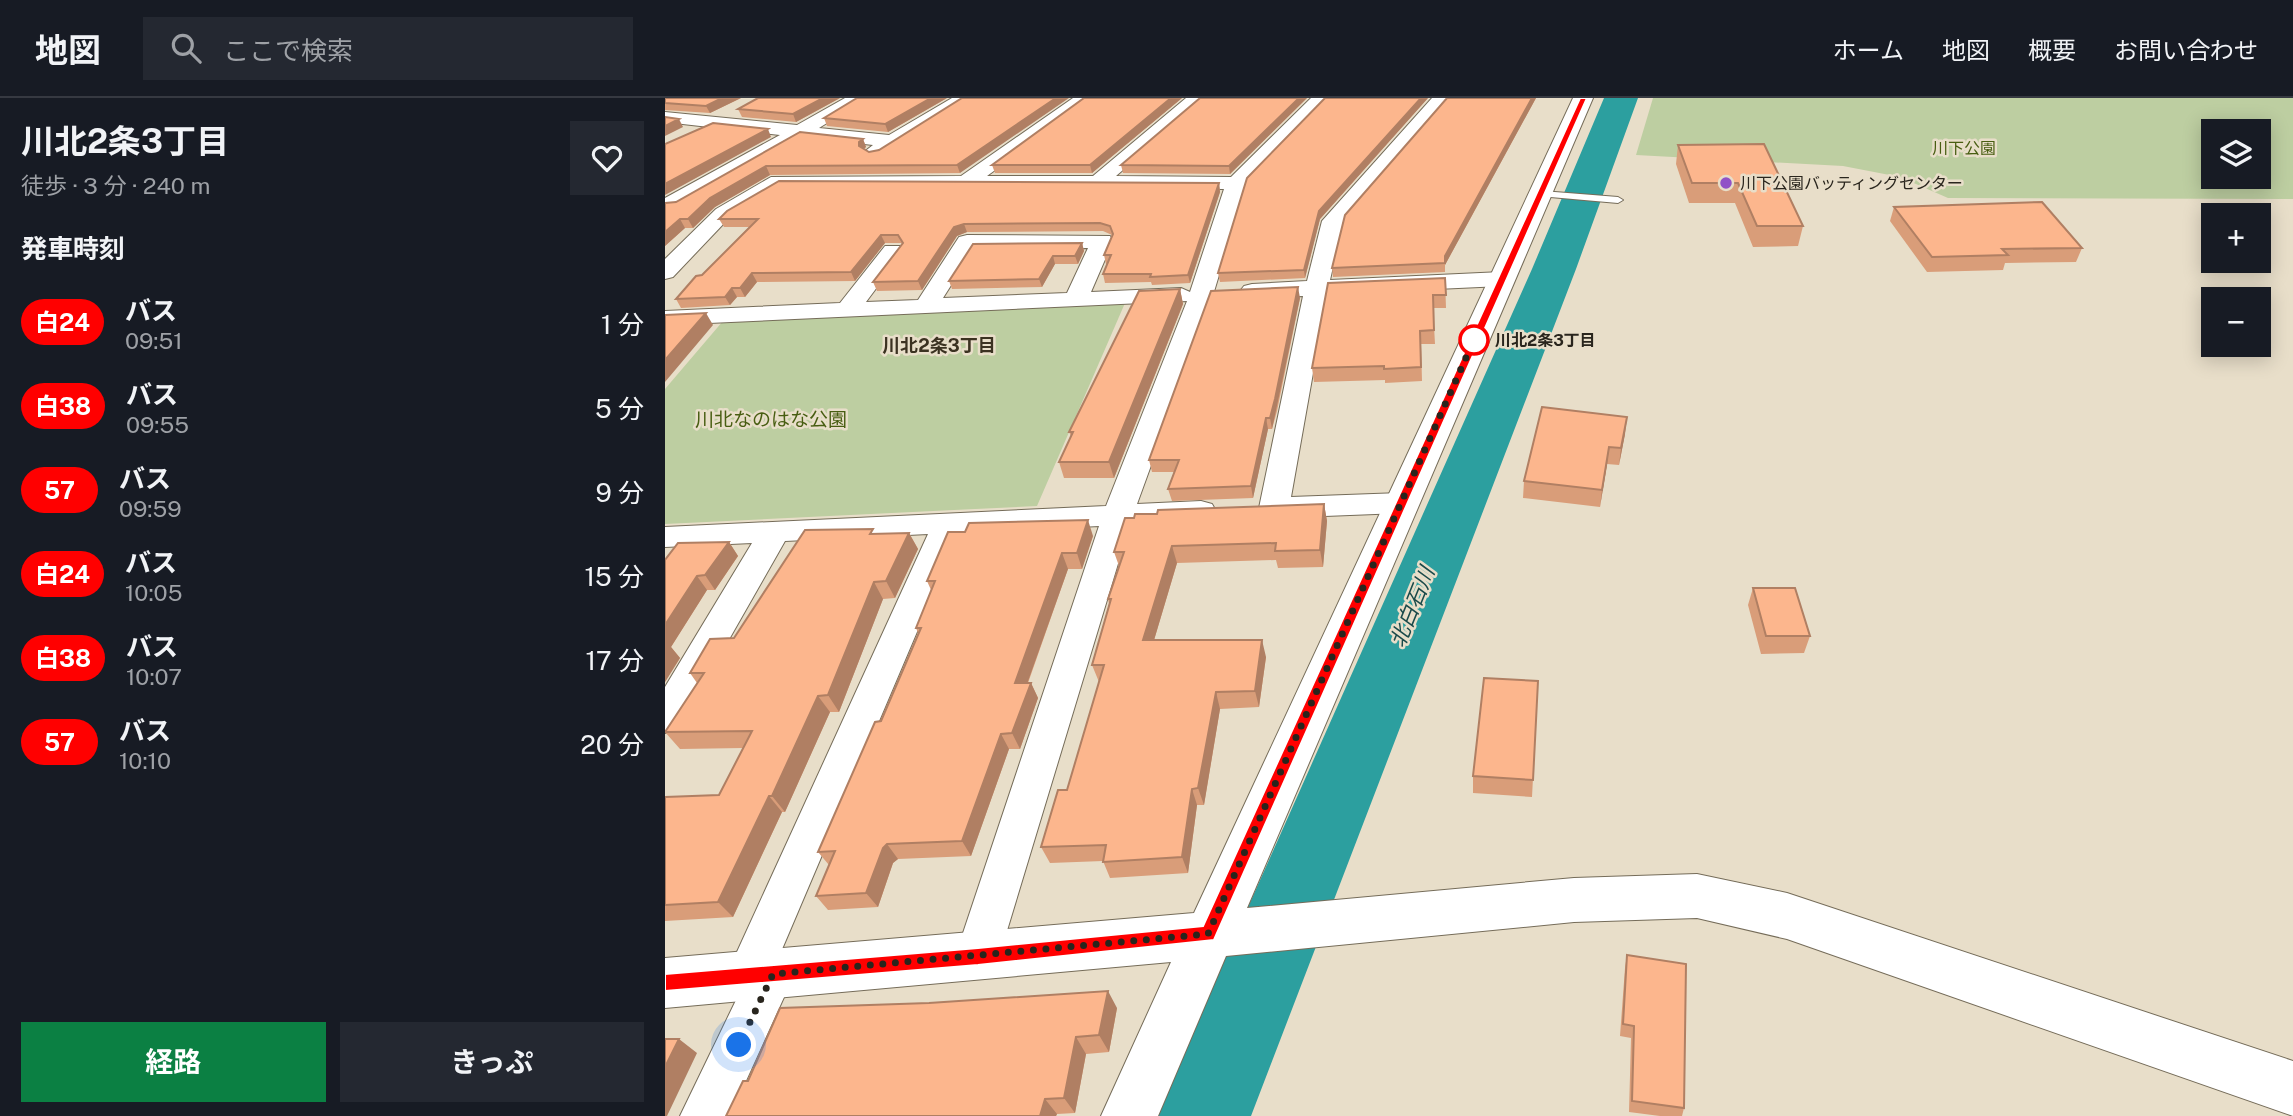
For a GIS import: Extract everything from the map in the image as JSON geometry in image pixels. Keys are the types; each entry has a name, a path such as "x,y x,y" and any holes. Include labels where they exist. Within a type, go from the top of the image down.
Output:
{"street":[{"path":"665,204 672,204 857,98"},
{"path":"828,181 964,98"},
{"path":"965,182 1084,98"},
{"path":"1098,182 1197,98"},
{"path":"978,957 1118,515 1201,295 1236,183 1321,98"},
{"path":"1253,509 1333,221 1441,98"},
{"path":"1129,1116 1230,932 1401,503 1501,279 1548,194 1583,98"},
{"path":"677,140 749,104"},
{"path":"665,117 892,141"},
{"path":"665,272 723,213 778,181 1236,183"},
{"path":"926,306 967,242 1102,241 1076,298"},
{"path":"848,309 893,251"},
{"path":"665,318 1501,279"},
{"path":"665,537 1401,503"},
{"path":"705,1116 760,975 948,523"},
{"path":"665,719 775,531"},
{"path":"665,983 978,957 1574,900 1697,896 1787,915 2293,1088"}],"lane":[{"path":"1548,194 1618,200"}],"green space":[{"name":"川下公園","path":"1653,98 2293,98 2293,199 1948,198 1900,177 1843,166 1636,155"},
{"name":"川北なのはな公園","path":"1125,303 1037,506 665,524 665,389 723,321"}],"building":[{"path":"665,98 722,98 706,106 665,103"},
{"path":"758,98 823,98 793,114 738,109"},
{"path":"857,98 931,98 885,124 824,118"},
{"path":"962,98 1056,98 957,165 766,166 710,198 688,219 680,219 665,232 665,203 676,202 800,132 863,139 859,146 869,152 879,150"},
{"path":"1084,98 1171,98 1090,165 992,165"},
{"path":"1200,98 1299,98 1229,166 1121,165"},
{"path":"1325,98 1421,98 1319,211 1304,270 1218,273 1247,178"},
{"path":"1447,98 1532,98 1445,256 1445,263 1332,268 1345,215"},
{"path":"665,117 679,119 665,126"},
{"path":"713,123 768,129 665,184 665,144"},
{"path":"1764,144 1803,226 1757,226 1738,183 1692,183 1678,145"},
{"path":"779,181 1219,183 1188,275 1150,277 1151,274 1103,274 1111,255 1104,255 1113,234 1110,226 1100,223 964,224 954,227 918,281 873,282 903,243 898,235 881,235 851,272 752,273 740,288 732,288 725,297 676,299 696,276 702,275 758,219 719,219 727,211"},
{"path":"2042,202 2082,248 2002,249 2008,255 1932,257 1894,207"},
{"path":"1082,243 1075,256 1053,256 1039,279 949,281 973,244"},
{"path":"1445,278 1446,295 1433,295 1434,330 1420,331 1421,367 1312,368 1328,283"},
{"path":"1298,287 1275,399 1270,418 1266,418 1251,486 1168,489 1179,460 1149,460 1211,291"},
{"path":"1180,289 1109,462 1059,462 1073,432 1069,432 1139,291"},
{"path":"706,313 665,360 665,315"},
{"path":"1542,407 1627,417 1621,448 1609,447 1602,490 1524,481"},
{"path":"1324,504 1320,550 1275,551 1276,543 1172,546 1143,640 1262,640 1255,691 1216,692 1198,788 1192,789 1182,857 1103,862 1106,845 1041,847 1058,790 1067,790 1104,665 1092,665 1111,599 1108,599 1124,552 1114,552 1125,518 1134,518 1135,514 1157,514 1158,510"},
{"path":"1088,520 1077,553 1062,553 1015,683 1031,683 1012,733 1001,734 962,841 887,844 883,848 866,893 816,896 835,851 818,852 875,722 881,721 921,628 916,628 935,581 927,581 948,532 965,532 969,523"},
{"path":"873,529 870,534 909,533 886,581 874,582 828,695 818,696 772,796 769,796 718,902 665,905 665,797 719,795 752,731 665,732 704,673 690,673 710,639 734,638 805,530"},
{"path":"729,542 705,575 697,576 665,625 665,560 678,543"},
{"path":"1753,588 1795,588 1810,636 1766,636"},
{"path":"1484,678 1538,681 1533,780 1473,776"},
{"path":"1627,955 1686,964 1684,1108 1632,1101 1634,1026 1623,1024"},
{"path":"1108,991 1099,1035 1076,1037 1064,1098 1045,1099 1040,1116 726,1116 743,1081 748,1081 780,1008 929,1003"},
{"path":"665,1039 679,1039 665,1067"}],"waterway":[{"name":"北白石川","path":"1203,1116 1554,269 1621,98"}],"bus line":[{"name":"白24","path":"665,983 978,957 1208,934 1583,98"}],"place":[{"name":"川下公園バッティングセンター","path":"1726,183"},
{"name":"川北2条3丁目","path":"1474,340"}],"district":[{"name":"川北2条3丁目","path":"939,345"}],"route":[{"path":"739,1045 773,974 1208,934 1478,331 1474,340"}]}
